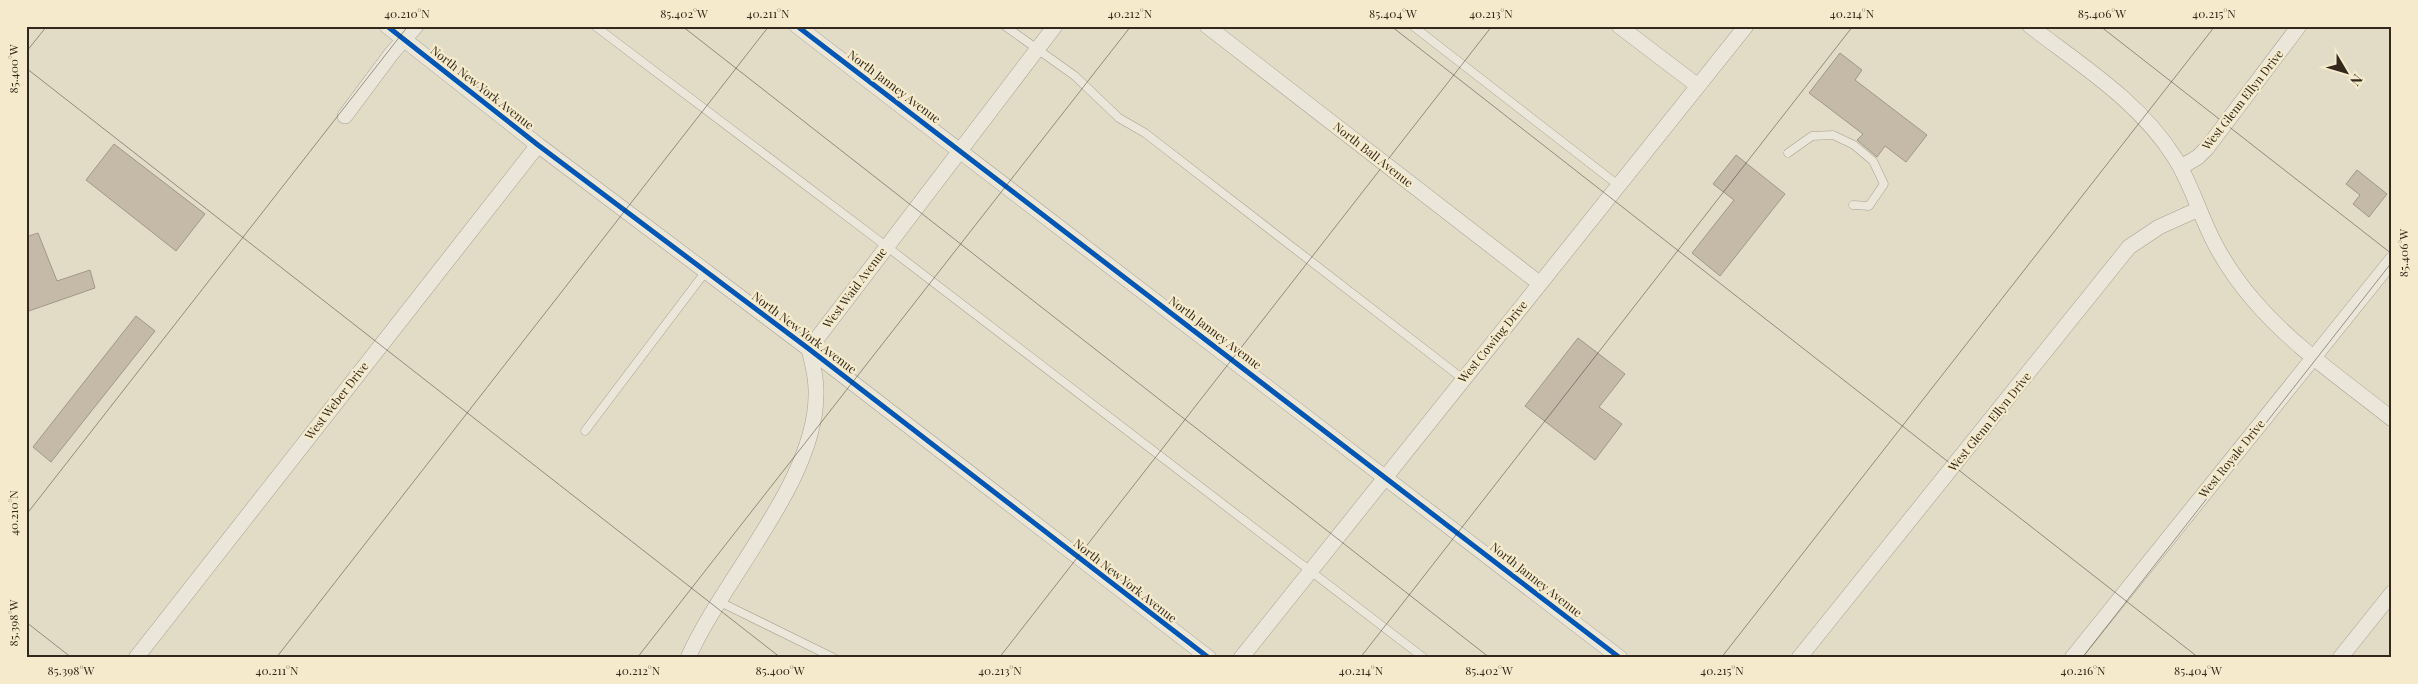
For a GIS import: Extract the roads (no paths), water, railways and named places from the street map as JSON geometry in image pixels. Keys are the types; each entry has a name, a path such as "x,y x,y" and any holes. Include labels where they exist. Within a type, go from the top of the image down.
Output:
{"street":[{"name":"North New York Avenue","path":"387,26 538,145 809,349 1209,658"},
{"path":"345,116 392,53 405,41 416,26"},
{"name":"North Janney Avenue","path":"797,26 1386,476 1620,658"},
{"name":"West Waid Avenue","path":"809,349 1054,26"},
{"name":"North Ball Avenue","path":"1207,26 1539,283"},
{"path":"1619,26 1698,86"},
{"name":"West Cowing Drive","path":"1240,658 1746,26"},
{"path":"2030,26 2130,103 2153,128 2181,167 2215,244 2234,275 2257,304 2315,357 2392,419"},
{"name":"West Glenn Ellyn Drive","path":"2181,167 2198,158 2207,148 2299,26"},
{"name":"West Weber Drive","path":"136,658 538,145"},
{"name":"West Glenn Ellyn Drive","path":"1799,658 2129,247 2159,227 2199,209"},
{"name":"West Royale Drive","path":"2072,658 2392,260"},
{"path":"688,658 796,471 811,431 816,390 809,349"},
{"path":"2340,658 2392,593"}],"lane":[{"path":"595,26 1424,658"},
{"path":"1005,26 1036,50 1075,76 1118,118 1145,133 1463,379"},
{"path":"1413,26 1618,185"},
{"path":"1788,153 1812,136 1832,135 1854,145 1873,161 1884,184 1869,206 1853,204"},
{"path":"585,431 706,271"},
{"path":"720,602 834,658"}]}
